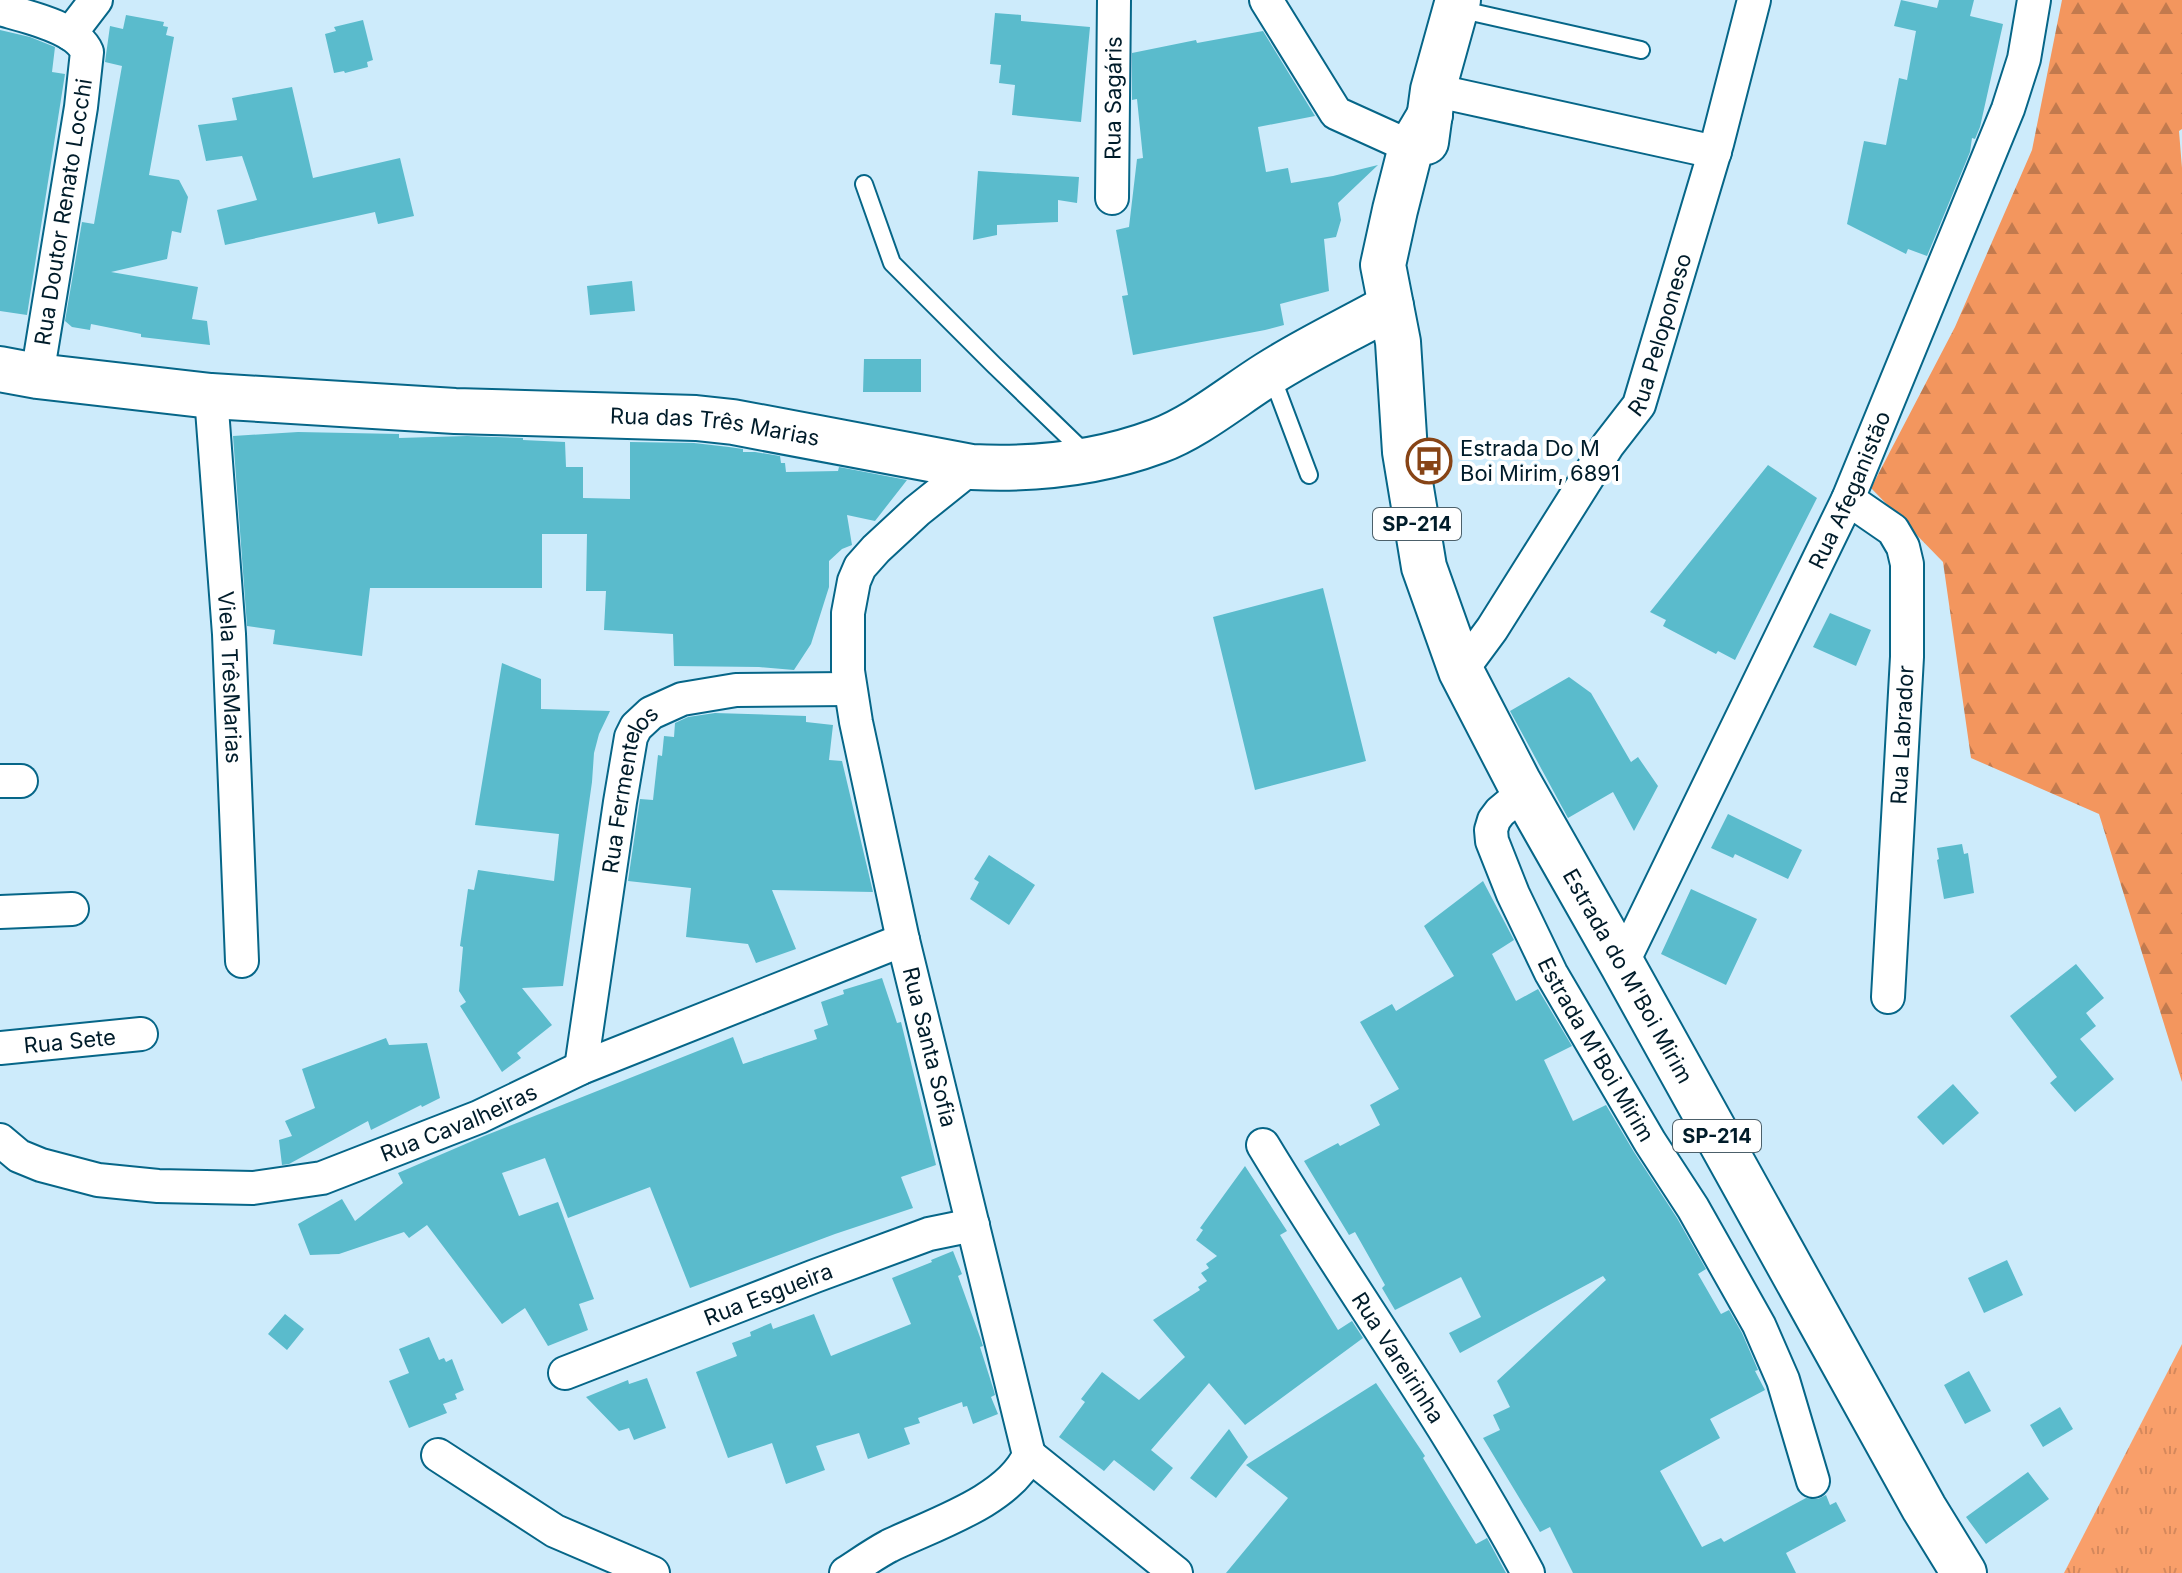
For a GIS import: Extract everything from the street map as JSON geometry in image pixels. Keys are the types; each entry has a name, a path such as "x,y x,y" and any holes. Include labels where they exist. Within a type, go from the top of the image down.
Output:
{"main road":[{"name":"Estrada do M'Boi Mirim","path":"1457,4 1425,117 1409,277 1394,324 1405,452 1424,567 1461,671 1524,792 1916,1494 1964,1573"},
{"name":"Rua das Três Marias","path":"18,373 211,396 455,411 696,418 733,422 972,467 1007,469 1092,459 1160,441 1184,429 1270,373 1394,324"}],"street":[{"path":"0,9 70,34 96,0"},
{"name":"Rua Sagáris","path":"1112,198 1114,0"},
{"path":"1266,0 1336,113 1425,117 1715,152"},
{"name":"Rua Peloponeso","path":"1461,671 1492,629 1608,445 1639,405 1715,152 1754,0"},
{"name":"Rua Afeganistão","path":"1622,964 1848,499 2008,109 2024,59 2034,0"},
{"name":"Rua Doutor Renato Locchi","path":"18,373 81,107 86,47 70,34"},
{"name":"Viela TrêsMarias","path":"211,396 229,634 242,961"},
{"name":"Rua Santa Sofia","path":"972,467 917,511 860,567 848,613 849,689 903,940 1029,1455"},
{"name":"Rua Labrador","path":"1848,499 1893,530 1903,547 1907,564 1907,657 1888,997"},
{"name":"Rua Fermentelos","path":"581,1068 620,802 631,737 636,727 651,713 682,699 736,690 849,689"},
{"name":"Estrada M'Boi Mirim","path":"1524,792 1500,812 1491,830 1492,841 1513,894 1551,973 1650,1142 1693,1208 1759,1325 1783,1380 1813,1481"},
{"path":"0,912 72,909"},
{"name":"Rua Cavalheiras","path":"0,1140 19,1156 41,1165 98,1180 158,1186 253,1188 322,1178 479,1117 581,1068 903,940"},
{"name":"Rua Sete","path":"0,1048 141,1034"},
{"name":"Rua Vareirinha","path":"1263,1145 1436,1417 1528,1573"},
{"name":"Rua Esgueira","path":"565,1373 929,1234 973,1225"},
{"path":"438,1455 555,1531 653,1573"},
{"path":"846,1573 886,1548 978,1504 1023,1469 1029,1455 1176,1573"}],"lane":[{"path":"1457,4 1641,50"},
{"path":"864,184 892,263 1092,459"},
{"path":"1270,373 1309,475"}],"green space":[{"path":"2062,0 2182,0 2182,129 2179,131 2182,168 2182,1082 2099,814 1971,758 1943,562 1871,488 1955,327 2032,150"},
{"path":"2182,1344 2182,1573 2064,1573"}],"building":[{"path":"1901,0 1937,8 1939,0 1974,0 1970,16 2003,24 1980,127 1975,139 1972,138 1970,152 1927,256 1908,249 1906,254 1847,224 1864,141 1886,145 1899,78 1907,80 1916,31 1894,26"},
{"path":"995,13 1021,15 1021,21 1090,27 1081,122 1012,115 1015,85 999,83 1001,65 990,64"},
{"path":"126,15 164,22 163,26 168,27 166,35 174,37 149,175 179,180 188,197 181,233 172,231 167,259 111,272 198,287 192,319 207,321 210,345 141,337 141,334 91,324 90,330 72,327 65,321 82,222 94,224 122,66 105,62 110,26 123,29"},
{"path":"363,20 373,60 367,62 368,67 334,73 325,34 336,31 334,27"},
{"path":"0,30 55,47 52,72 65,74 27,315 0,311"},
{"path":"1263,31 1315,116 1258,127 1266,172 1288,168 1291,183 1378,165 1338,203 1341,220 1336,237 1324,239 1329,291 1280,304 1284,325 1133,355 1122,296 1128,295 1116,230 1129,227 1137,159 1143,158 1137,99 1132,100 1132,53"},
{"path":"292,87 313,178 400,158 414,216 378,224 375,212 225,245 217,210 257,200 242,156 206,161 198,125 237,120 232,98"},
{"path":"978,171 1079,177 1077,203 1058,200 1058,222 997,225 997,235 973,240"},
{"path":"632,281 635,311 590,315 587,286"},
{"path":"864,359 921,359 921,392 863,392"},
{"path":"298,432 399,434 399,438 523,438 565,442 566,467 583,467 583,498 630,499 630,442 694,443 780,456 786,472 838,471 839,467 907,480 875,521 847,515 852,545 842,549 829,561 829,587 811,644 794,670 674,666 673,634 604,630 606,591 586,591 587,534 542,534 542,588 370,588 362,656 273,644 275,630 247,626 233,436"},
{"path":"1768,465 1817,498 1735,660 1718,651 1716,654 1663,626 1666,620 1650,612"},
{"path":"1323,588 1366,761 1255,790 1213,617"},
{"path":"1830,613 1871,630 1856,666 1813,647"},
{"path":"502,663 541,679 541,709 610,711 594,753 563,986 522,988 552,1025 517,1053 521,1058 502,1072 460,1006 466,1002 459,991 463,947 460,946 468,889 474,890 478,870 554,881 559,834 475,825"},
{"path":"1569,677 1591,693 1631,762 1638,757 1658,786 1634,831 1613,792 1568,818 1510,711"},
{"path":"715,713 806,716 806,722 833,725 829,760 842,761 873,892 772,890 796,949 756,963 748,944 686,937 691,888 628,881 640,799 653,800 658,755 662,756 664,736 674,737 675,723 688,717"},
{"path":"1728,814 1802,850 1788,879 1735,854 1733,858 1711,848"},
{"path":"1962,844 1964,854 1968,853 1974,893 1944,899 1937,848"},
{"path":"989,855 1035,885 1009,925 970,899 979,882 974,879"},
{"path":"1483,881 1514,940 1492,954 1516,1001 1538,989 1572,1046 1544,1060 1573,1121 1606,1105 1706,1269 1698,1274 1721,1314 1729,1310 1742,1333 1765,1390 1710,1419 1720,1438 1660,1471 1702,1547 1721,1538 1724,1542 1806,1498 1818,1499 1826,1495 1830,1505 1836,1502 1846,1521 1786,1553 1796,1573 1573,1573 1550,1527 1540,1532 1483,1438 1500,1430 1493,1415 1510,1407 1497,1381 1606,1280 1603,1276 1460,1353 1449,1333 1481,1317 1461,1277 1395,1310 1382,1288 1385,1285 1355,1232 1349,1235 1304,1161 1380,1125 1370,1105 1399,1089 1360,1022 1392,1004 1396,1011 1454,976 1424,926"},
{"path":"1691,889 1757,919 1726,985 1661,954"},
{"path":"2076,964 2104,998 2086,1013 2096,1026 2080,1039 2114,1079 2075,1112 2050,1083 2057,1077 2010,1016"},
{"path":"882,978 897,1023 901,1022 936,1165 901,1177 913,1208 690,1288 650,1187 568,1218 545,1158 502,1173 519,1216 558,1202 594,1299 579,1304 588,1330 548,1346 525,1308 502,1324 427,1225 409,1238 404,1232 339,1254 310,1255 298,1224 342,1199 355,1221 403,1183 398,1173 733,1037 743,1064 817,1039 814,1030 828,1025 821,1002 844,994 843,990"},
{"path":"386,1038 389,1045 427,1043 440,1098 371,1130 368,1121 282,1165 279,1140 292,1136 285,1121 315,1108 302,1069"},
{"path":"1953,1084 1979,1113 1943,1145 1917,1117"},
{"path":"1245,1166 1287,1231 1280,1235 1338,1330 1352,1321 1363,1338 1245,1425 1209,1383 1151,1450 1173,1468 1154,1491 1114,1460 1104,1471 1059,1437 1085,1402 1081,1399 1102,1372 1139,1400 1185,1357 1153,1320 1200,1290 1198,1287 1207,1281 1201,1273 1209,1268 1206,1264 1217,1256 1196,1240 1203,1230 1200,1228"},
{"path":"953,1251 962,1274 958,1276 983,1346 980,1347 995,1395 991,1397 998,1414 973,1424 967,1406 963,1407 962,1402 918,1418 920,1423 904,1428 910,1444 868,1459 859,1433 816,1446 825,1470 786,1484 772,1443 728,1458 696,1372 737,1356 732,1343 751,1336 750,1332 771,1323 773,1329 814,1314 831,1356 911,1324 892,1278"},
{"path":"2007,1260 2023,1295 1984,1313 1968,1278"},
{"path":"285,1314 304,1329 287,1350 268,1334"},
{"path":"429,1337 439,1360 444,1358 446,1362 452,1359 464,1390 455,1394 457,1399 443,1404 447,1413 409,1428 389,1381 409,1373 399,1349"},
{"path":"1969,1371 1991,1411 1965,1424 1944,1385"},
{"path":"647,1378 666,1428 634,1440 629,1428 619,1431 586,1397 628,1380 629,1384"},
{"path":"1376,1383 1425,1456 1423,1458 1476,1544 1487,1538 1506,1573 1226,1573 1288,1498 1246,1465"},
{"path":"2060,1407 2073,1429 2043,1447 2030,1425"},
{"path":"1229,1429 1248,1457 1216,1498 1190,1478"},
{"path":"2028,1472 2049,1499 1986,1544 1966,1517"}],"place":[{"name":"Estrada Do M Boi Mirim, 6891","path":"1429,461"}]}
